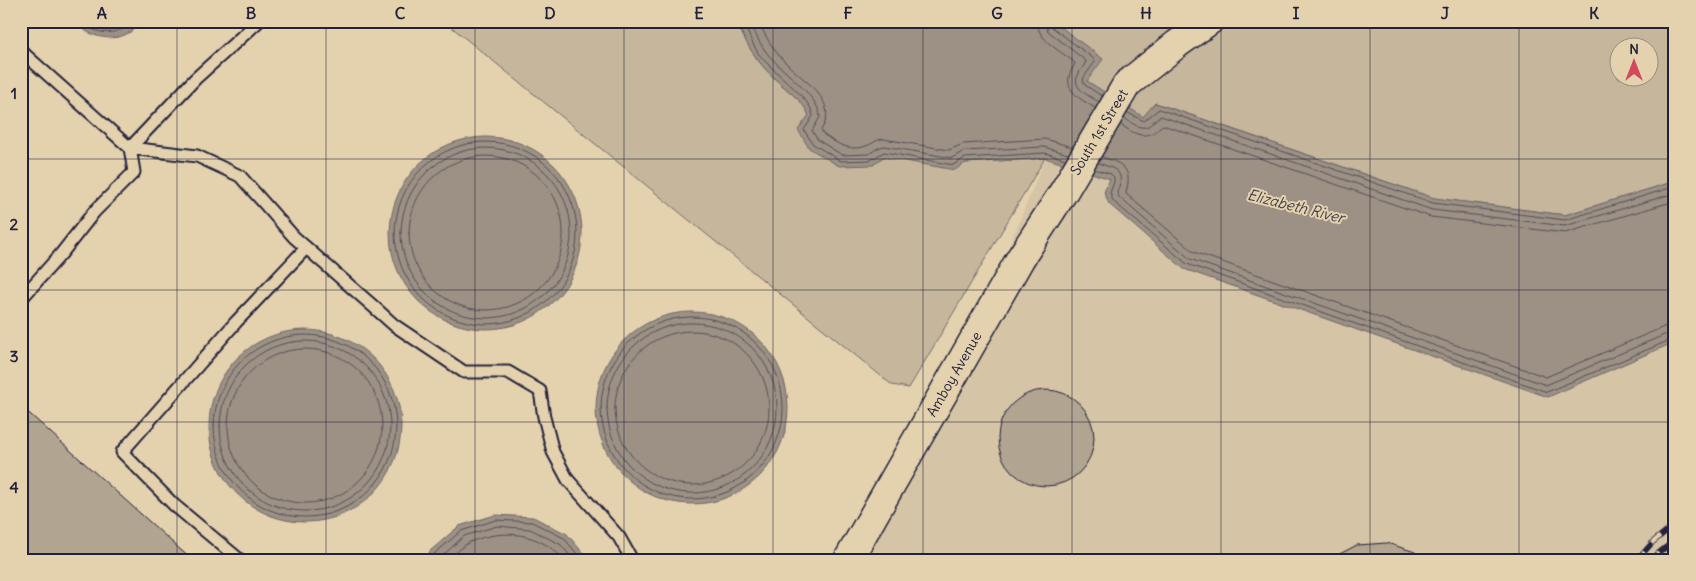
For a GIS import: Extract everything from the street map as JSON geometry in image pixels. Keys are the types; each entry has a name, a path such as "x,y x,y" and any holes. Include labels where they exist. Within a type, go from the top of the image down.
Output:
{"street":[{"name":"South 1st Street","path":"1064,191 1127,84 1209,21"},
{"name":"Amboy Avenue","path":"848,560 1020,258 1064,191"}],"lane":[{"path":"130,148 195,79 259,21"},
{"path":"21,51 130,148 197,156 240,176 306,248 394,325 464,372 508,372 540,391 552,452 568,480 619,537 632,560"},
{"path":"21,299 61,254 94,212 134,172 130,148"},
{"path":"240,560 174,505 122,452 236,322 306,248"}],"shaded area":[{"path":"444,21 737,21 757,59 768,72 798,99 809,115 873,165 883,157 965,163 1045,158 909,388 892,385"},
{"path":"1053,21 1675,21 1675,178 1669,183 1565,215 1434,198 1156,103 1143,117 1087,81"},
{"path":"1045,158 1110,179 1547,397 1675,342 1675,560 855,560 937,424"}],"water":[{"path":"75,21 141,21 135,29 127,34 108,38 90,33"},
{"name":"Elizabeth River","path":"737,21 1053,21 1103,59 1087,81 1143,117 1155,103 1434,198 1565,215 1669,183 1675,178 1675,342 1548,397 1184,269 1109,204 1104,192 1110,179 1045,158 965,163 955,170 883,157 873,165 839,166 809,148 798,130 809,115 806,109 757,59 743,37"},
{"path":"477,137 495,137 523,144 539,153 554,165 566,180 575,196 582,224 582,242 575,270 566,286 554,301 539,313 523,322 495,329 477,329 458,325 441,318 425,307 412,294 401,278 394,261 390,242 390,224 394,205 401,188 412,172 425,159 441,148 458,141"},
{"path":"683,312 701,312 729,319 745,328 760,340 772,355 781,371 788,399 788,417 781,445 772,461 760,476 745,488 729,497 701,504 683,504 664,500 647,493 631,482 618,469 607,453 600,436 596,417 596,399 600,380 607,363 618,347 631,334 647,323 664,316"},
{"path":"296,330 314,330 342,337 358,346 373,358 385,373 394,389 401,417 401,435 394,463 385,479 373,494 358,506 342,515 314,522 296,522 277,518 260,511 244,500 231,487 220,471 213,454 209,435 209,417 213,398 220,381 231,365 244,352 260,341 277,334"},
{"path":"495,515 533,517 567,534 589,560 426,560 430,551 459,526"}],"building":[{"path":"1046,390 1064,394 1080,404 1090,420 1094,438 1090,456 1080,472 1064,482 1046,486 1028,482 1012,472 1002,456 998,438 1002,420 1012,404 1028,394"},
{"path":"21,406 192,560 21,560"},
{"path":"1387,543 1415,552 1424,560 1328,560 1357,545"}],"railway":[{"path":"1637,560 1653,542 1675,524"},
{"path":"1650,560 1675,540"}]}
